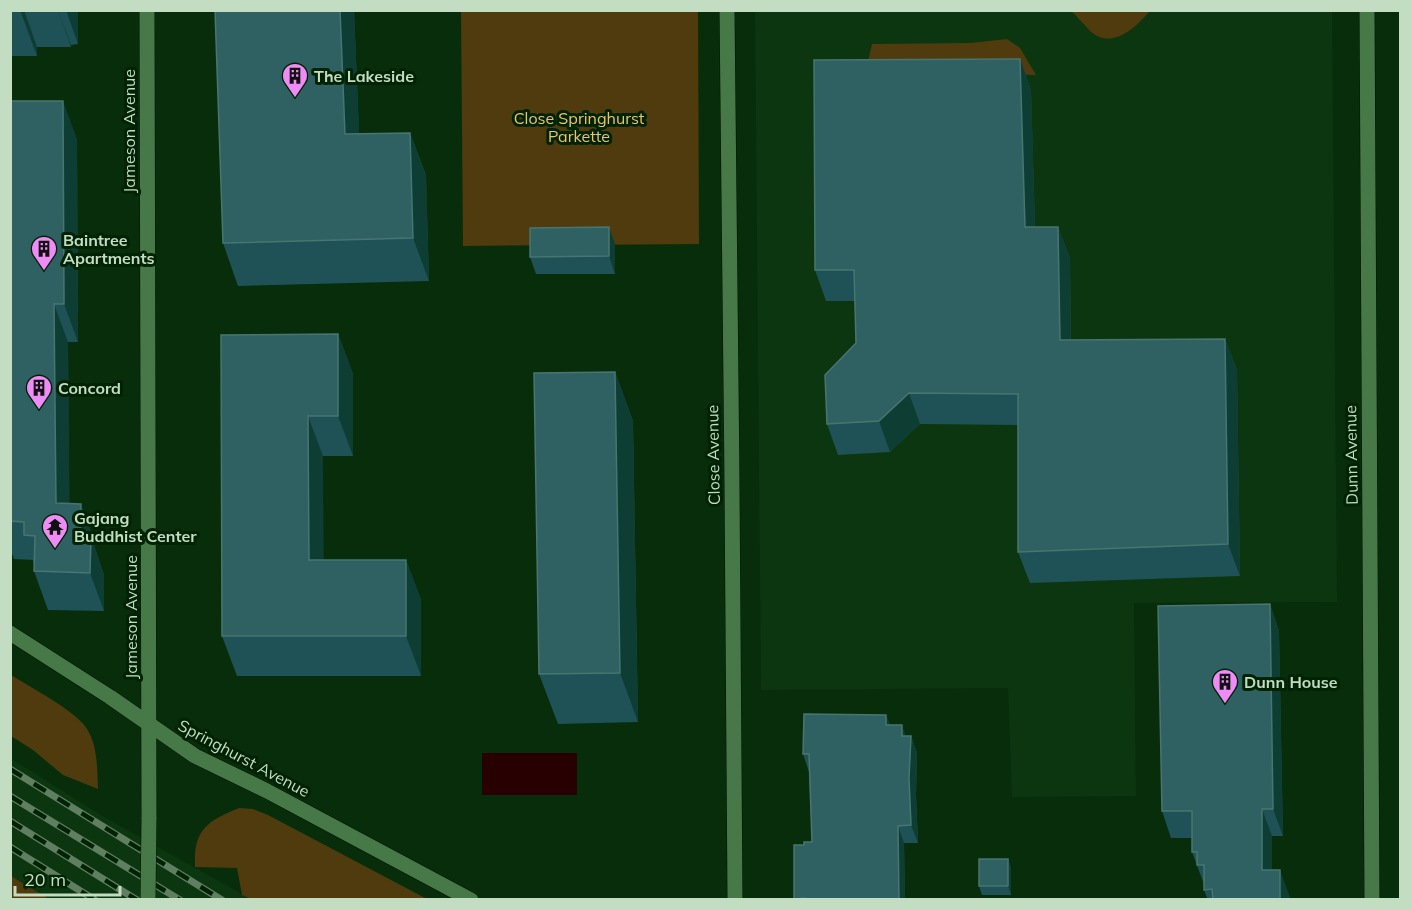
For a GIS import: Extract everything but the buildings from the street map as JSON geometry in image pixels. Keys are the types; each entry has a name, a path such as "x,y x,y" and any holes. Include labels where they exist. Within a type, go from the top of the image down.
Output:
{"street":[{"name":"Jameson Avenue","path":"147,10 150,727 148,900"},
{"name":"Close Avenue","path":"727,10 735,900"},
{"name":"Dunn Avenue","path":"1367,10 1372,900"},
{"name":"Springhurst Avenue","path":"10,633 195,756 267,791 471,900"}],"shaded area":[{"path":"755,11 1332,11 1337,602 1134,603 1136,796 1012,797 1008,688 761,690"},
{"path":"482,753 577,753 577,795 482,795"},
{"path":"10,758 104,817 251,899 49,899 11,876"}],"green space":[{"name":"Close Springhurst Parkette","path":"461,11 698,11 699,244 463,246"},
{"path":"1071,11 1150,11 1131,29 1108,39 1091,32"},
{"path":"1007,39 1020,48 1036,75 967,73 867,65 872,44 971,43"},
{"path":"11,675 63,707 82,722 91,736 95,750 98,789 63,775 33,750 11,736"},
{"path":"239,808 253,809 268,815 427,899 251,899 242,895 237,868 195,867 197,844 204,828"},
{"path":"11,876 49,899 11,899"}],"railway":[{"path":"10,769 222,900"},
{"path":"10,796 180,900"},
{"path":"10,821 137,900"},
{"path":"10,847 95,900"}],"place":[{"name":"The Lakeside","path":"295,99"},
{"name":"Baintree Apartments","path":"44,272"},
{"name":"Concord","path":"39,411"},
{"name":"Gajang Buddhist Center","path":"55,550"},
{"name":"Dunn House","path":"1225,705"}]}
